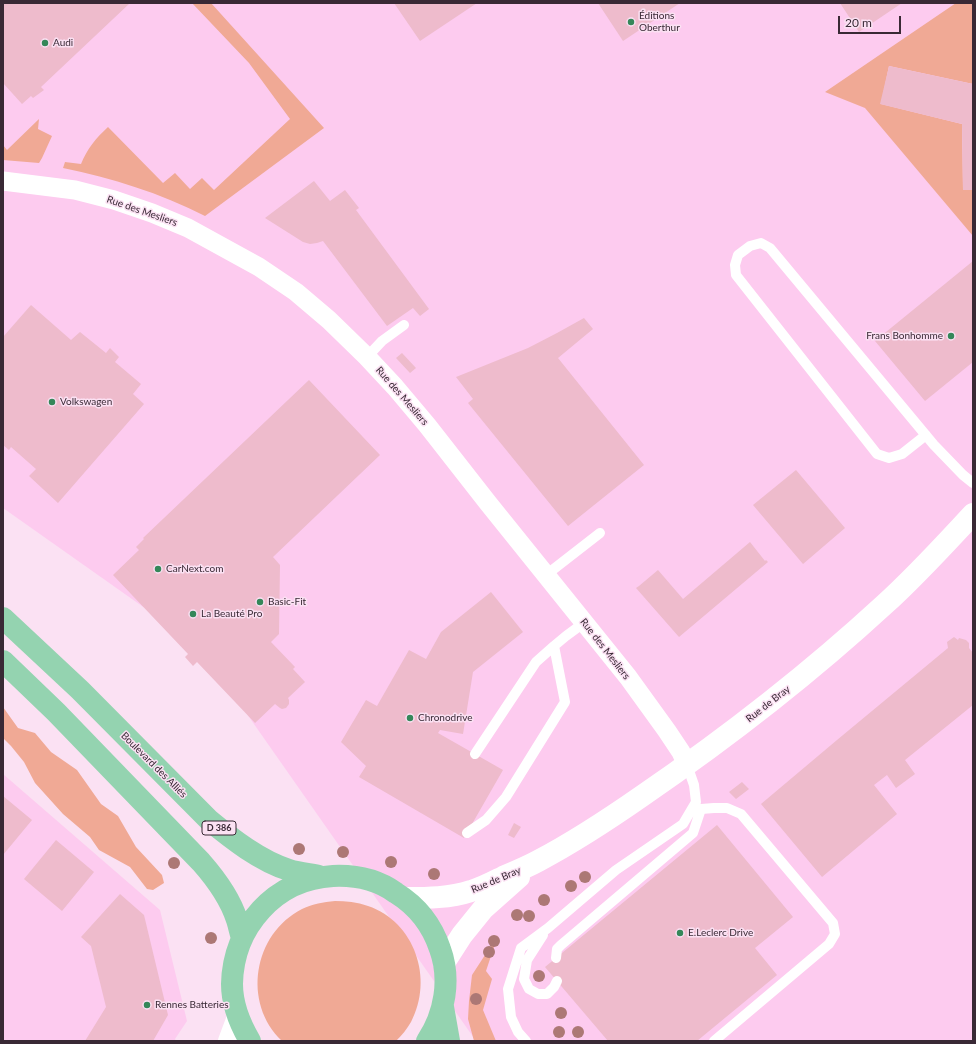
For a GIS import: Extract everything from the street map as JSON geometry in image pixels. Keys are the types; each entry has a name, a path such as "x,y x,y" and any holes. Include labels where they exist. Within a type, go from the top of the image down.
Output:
{"main road":[{"name":"Boulevard des Alliés","path":"3,618 80,690 204,815 226,834 265,860 277,866 290,871 327,877"},
{"path":"3,661 56,712 201,862 216,880 228,900 237,920 242,938"},
{"path":"250,1041 238,1017 232,985 235,959 242,938 259,912 282,892 311,880 343,876 376,882 405,898 423,917 436,938 444,963 446,977 445,992 443,1006 438,1021 427,1041"},
{"path":"443,1006 449,1041"}],"street":[{"name":"Rue des Mesliers","path":"3,181 75,190 114,200 152,213 188,228 259,267 296,292 329,320 367,356 395,387 585,622 637,689 681,752 687,765"},
{"name":"Rue de Bray","path":"405,898 449,896 472,891 538,862 601,824 735,730 832,652 886,603 936,554 973,514"},
{"name":"Rue de Bray","path":"444,963 462,935 483,909 538,862"},
{"path":"229,1041 238,1017"}],"lane":[{"path":"926,435 902,454 889,458 877,454 736,275 735,264 738,255 750,246 761,243 770,248 926,435 958,470 973,483"},
{"path":"367,356 382,341 404,325"},
{"path":"546,575 600,532"},
{"path":"475,754 536,662 585,622"},
{"path":"467,833 486,820 506,797 565,702 554,646"},
{"path":"556,958 557,949 561,945 693,833 698,805 694,785 687,765"},
{"path":"526,1041 518,1032 511,1017 508,989 521,948 548,928 616,870 683,824 698,805"},
{"path":"698,805 714,808 727,808 741,814 833,923 835,934 829,944 714,1041"},
{"path":"548,928 527,960 524,979 529,989 538,994 547,994 557,981"}],"shaded area":[{"path":"3,3 973,3 973,1041 476,1041 200,647 3,508"},
{"path":"192,3 211,3 324,128 205,216 171,200 136,187 100,176 63,168 65,162 81,164 92,144 108,127 163,183 175,173 190,189 202,178 214,190 290,119 249,63"},
{"path":"956,3 973,3 973,84 889,66 881,104 962,124 963,190 973,190 973,236 865,108 825,92"},
{"path":"39,119 38,129 52,136 39,163 3,160 3,145 7,150"},
{"path":"3,707 18,728 35,733 51,752 77,770 101,804 118,816 136,847 162,875 164,883 153,890 147,889 130,867 99,850 90,837 63,814 35,783 24,762 3,738"},
{"path":"3,774 160,910 187,1021 175,1039 176,1041 3,1041"},
{"path":"335,901 368,906 384,914 398,925 408,938 416,954 420,971 421,988 418,1005 411,1022 396,1041 282,1041 269,1025 261,1008 258,989 259,970 264,952 273,935 285,920 302,909"},
{"path":"498,935 486,971 492,979 483,1010 496,1041 474,1041 468,1019 472,975"}],"building":[{"name":"Audi","path":"3,3 130,3 41,87 44,90 33,98 31,96 22,104 3,83"},
{"path":"394,3 477,3 420,41"},
{"name":"Éditions Oberthur","path":"598,3 680,3 623,41"},
{"path":"840,3 902,3 859,32"},
{"path":"889,66 973,84 973,190 963,190 962,124 880,104"},
{"path":"314,181 330,201 345,190 359,208 356,210 429,309 420,316 413,308 387,326 323,241 310,244 303,242 265,218"},
{"path":"973,261 973,362 925,401 875,341"},
{"path":"31,305 71,340 80,332 106,353 110,348 119,357 115,362 141,384 133,394 144,404 58,503 29,476 36,469 11,447 9,450 3,445 3,337"},
{"path":"584,318 593,329 558,358 644,465 568,526 468,403 473,399 456,377 528,348"},
{"path":"402,353 416,368 410,373 396,358"},
{"path":"309,380 380,455 273,557 280,565 279,634 271,642 295,667 293,669 305,682 288,698 289,704 286,708 282,709 275,704 255,723 197,662 193,666 185,657 188,654 113,575 139,550 136,547 144,539 143,538"},
{"path":"796,470 845,528 803,564 753,505"},
{"path":"750,542 765,561 766,560 768,562 679,637 636,588 658,570 683,599"},
{"name":"Chronodrive","path":"491,592 523,632 473,672 463,734 440,730 438,733 503,770 464,838 359,777 366,766 341,742 366,700 377,706 409,650 426,659 441,632"},
{"path":"954,637 958,640 959,638 966,640 969,643 969,648 973,653 973,705 905,760 915,774 896,788 887,775 874,785 897,814 822,877 761,804 948,648 947,642"},
{"path":"742,782 749,789 736,799 729,792"},
{"path":"3,796 32,820 3,855"},
{"path":"514,823 521,827 514,838 508,835"},
{"name":"E.Leclerc Drive","path":"717,825 793,917 755,948 777,975 697,1041 608,1041 545,967"},
{"path":"56,840 94,872 62,911 24,879"},
{"path":"120,894 144,915 168,1015 153,1041 85,1041 106,1007 91,946 81,937"}],"place":[{"name":"Éditions Oberthur","path":"631,22"},
{"name":"Audi","path":"45,43"},
{"name":"Frans Bonhomme","path":"951,336"},
{"name":"Volkswagen","path":"52,402"},
{"name":"CarNext.com","path":"158,569"},
{"name":"Basic-Fit","path":"260,602"},
{"name":"La Beauté Pro","path":"193,614"},
{"name":"Chronodrive","path":"410,718"},
{"name":"E.Leclerc Drive","path":"680,933"},
{"name":"Rennes Batteries","path":"147,1005"}]}
